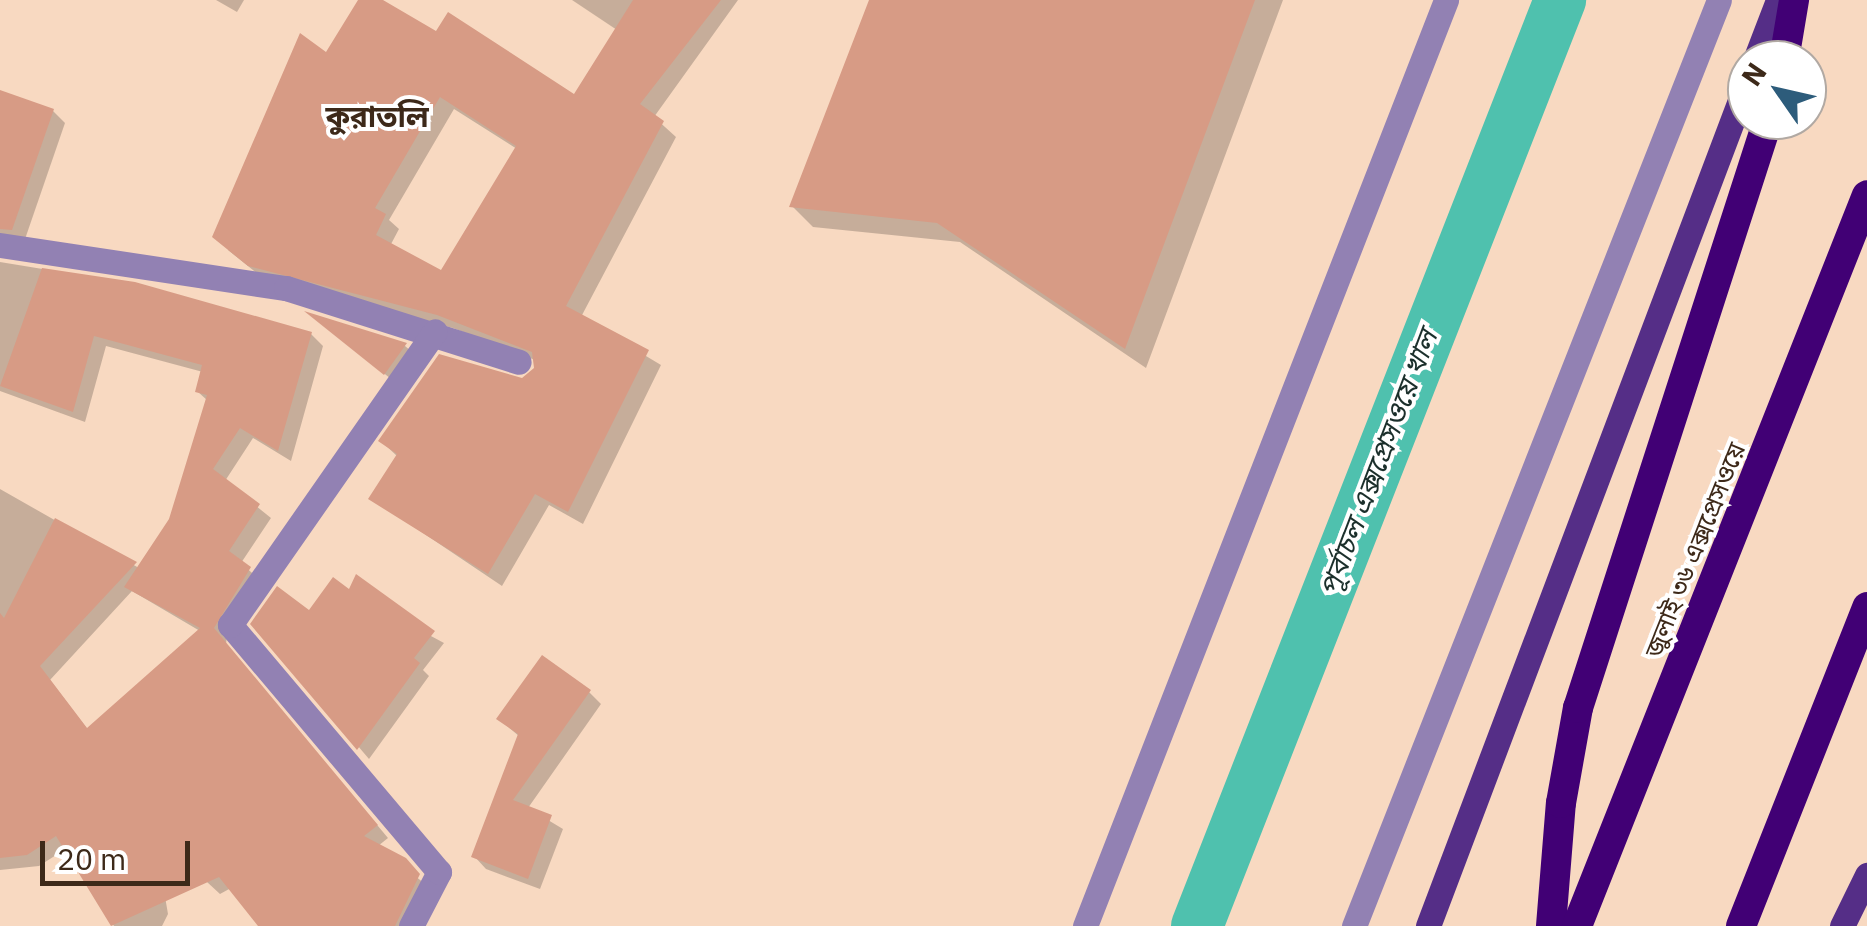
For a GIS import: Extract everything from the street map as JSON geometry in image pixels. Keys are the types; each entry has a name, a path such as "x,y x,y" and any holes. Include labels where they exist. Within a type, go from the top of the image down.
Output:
{"highway":[{"path":"1787,40 1794,0"},
{"path":"1551,926 1561,803 1578,708 1762,140"},
{"name":"জুলাই ৩৬ এক্সপ্রেসওয়ে","path":"1577,926 1867,195"},
{"path":"1740,926 1867,607"}],"main road":[{"path":"1763,40 1778,0"},
{"path":"1428,926 1727,135"},
{"path":"1842,926 1867,875"}],"street":[{"path":"1085,926 1446,0"},
{"path":"1354,926 1719,0"},
{"path":"0,245 286,288 520,362"},
{"path":"411,926 439,872 230,624 434,332"}],"building":[{"path":"358,0 383,0 436,31 448,12 574,94 633,0 721,0 640,104 664,121 566,306 649,350 568,512 535,494 488,574 368,499 397,454 378,441 439,354 522,378 534,368 532,352 437,315 248,266 212,237 300,33 326,52","holes":["440,97 516,146 441,270 376,235 386,214 375,208"]},
{"path":"869,0 1255,0 1125,349 937,223 789,207"},
{"path":"0,90 54,109 12,230 0,229"},
{"path":"42,268 135,282 312,332 278,451 240,428 213,469 260,504 229,551 251,567 214,628 378,825 364,836 406,858 420,874 395,926 258,926 219,877 111,926 56,836 27,855 0,858 0,613 4,618 55,518 137,562 40,666 87,728 200,628 124,587 169,519 207,395 195,392 202,365 94,336 73,412 0,386"},
{"path":"304,311 407,343 384,375"},
{"path":"356,574 435,631 414,658 420,663 357,750 250,624 277,586 309,610 333,577 349,589"},
{"path":"542,655 591,690 513,800 552,815 528,879 471,857 518,734 496,719"}],"waterway":[{"name":"পূর্বাচল এক্সপ্রেসওয়ে খাল","path":"1197,926 1560,0"}],"district":[{"name":"কুরাতলি","path":"377,116"}]}
